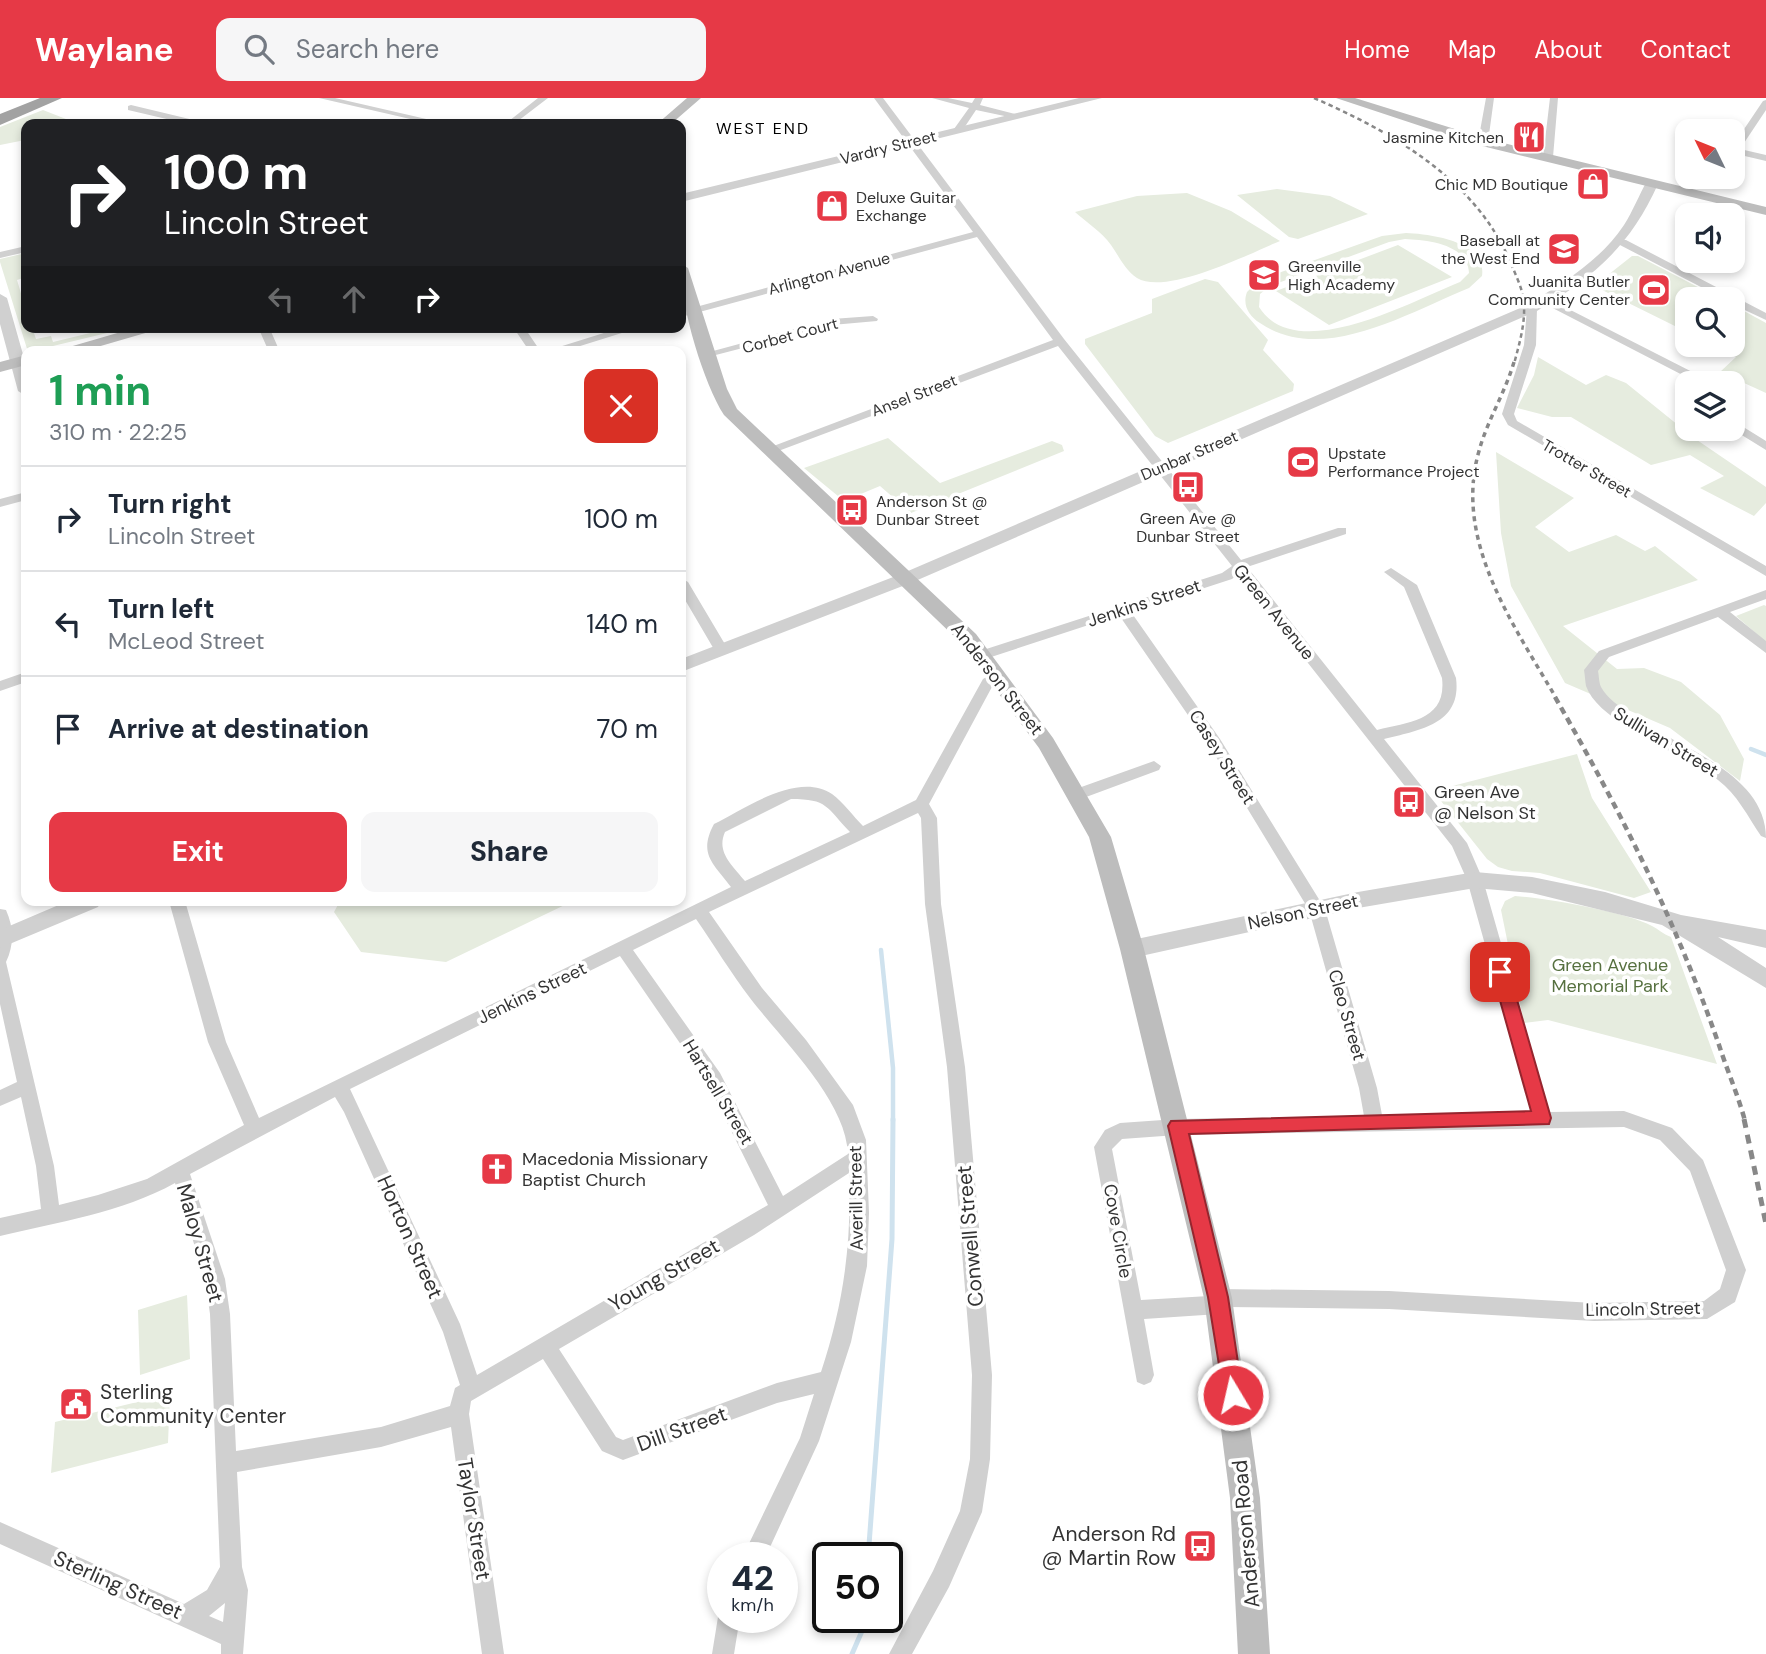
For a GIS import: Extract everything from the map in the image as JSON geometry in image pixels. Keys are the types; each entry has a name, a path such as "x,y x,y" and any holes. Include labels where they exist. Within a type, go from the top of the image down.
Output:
{"highway":[{"path":"0,112 34,98"},
{"path":"0,120 54,98"}],"main road":[{"path":"669,119 695,98"},
{"path":"1342,98 1371,103 1483,142 1766,211"},
{"name":"Anderson Street","path":"687,312 708,354 730,411 907,578 982,655 1079,794 1104,848 1178,1126"},
{"path":"84,346 134,333"},
{"path":"0,367 21,361"},
{"name":"Anderson Road","path":"1178,1126 1218,1301 1245,1498 1254,1654"}],"street":[{"path":"323,98 420,119"},
{"path":"516,119 544,98"},
{"name":"Green Avenue","path":"878,98 1060,341 1459,843 1475,880 1542,1118"},
{"path":"936,98 978,102 1014,115"},
{"name":"Vardry Street","path":"686,197 1014,115 1096,98"},
{"path":"1483,142 1490,98"},
{"path":"1548,158 1553,98"},
{"path":"959,129 978,102"},
{"path":"1745,133 1766,103"},
{"path":"131,108 178,119"},
{"path":"1745,153 1766,158"},
{"name":"Dunbar Street","path":"686,664 907,578 1532,308 1596,266 1622,242 1652,184"},
{"name":"Arlington Avenue","path":"687,312 979,233"},
{"path":"1622,242 1766,317"},
{"path":"0,255 21,250"},
{"path":"0,298 21,358"},
{"path":"1545,300 1683,371"},
{"name":"Trotter Street","path":"1532,308 1530,345 1508,414 1512,423 1766,572"},
{"name":"Corbet Court","path":"708,354 832,322 873,319"},
{"path":"569,346 615,333"},
{"name":"Ansel Street","path":"769,450 1060,341"},
{"path":"1745,432 1766,446"},
{"path":"0,503 21,497"},
{"name":"Jenkins Street","path":"982,655 1229,576 1238,568 1342,531"},
{"path":"1375,736 1436,718 1449,703 1451,694 1449,678 1410,585 1391,572"},
{"path":"686,591 722,652"},
{"name":"Sullivan Street","path":"1766,594 1604,654 1594,661 1590,680 1602,702 1617,714 1704,762 1724,777 1740,793 1766,832"},
{"name":"Casey Street","path":"1122,609 1215,743 1317,909"},
{"path":"1721,612 1766,648"},
{"path":"920,804 988,682 998,675"},
{"path":"0,686 21,679"},
{"path":"1079,794 1154,766"},
{"path":"742,889 714,853 713,841 719,828 789,793 816,793 827,798 861,834"},
{"name":"Jenkins Street","path":"0,1227 51,1217 127,1196 180,1171 254,1127 920,804"},
{"name":"Conwell Street","path":"900,1654 941,1579 971,1512 980,1459 982,1376 956,1067 933,904 929,818 920,804"},
{"path":"1475,880 1532,885 1766,939"},
{"name":"Nelson Street","path":"1132,949 1317,909 1475,880"},
{"path":"2,938 78,906"},
{"path":"178,906 217,1042 254,1127"},
{"name":"Cleo Street","path":"1317,909 1368,1088 1374,1122"},
{"name":"Averill Street","path":"699,911 756,993 800,1045 846,1111 857,1140 860,1213 857,1266 841,1342 809,1441 761,1542"},
{"path":"0,915 0,959"},
{"path":"1669,918 1766,979"},
{"name":"Hartsell Street","path":"623,948 653,996 704,1062 750,1143 780,1208"},
{"path":"0,966 45,1166 51,1217"},
{"path":"0,1098 27,1086"},
{"name":"Horton Street","path":"339,1088 351,1107 453,1331 471,1389"},
{"name":"Lincoln Street","path":"1178,1126 1542,1118 1624,1119 1666,1134 1697,1166 1736,1270 1728,1295 1707,1310 1594,1312 1389,1300 1218,1301"},
{"name":"Cove Circle","path":"1133,1310 1103,1147 1111,1136 1120,1131 1178,1126"},
{"name":"Young Street","path":"471,1389 780,1208 856,1159"},
{"name":"Maloy Street","path":"180,1171 215,1279 222,1347 231,1567 237,1590 233,1646"},
{"path":"1144,1375 1133,1310 1218,1301"},
{"name":"Dill Street","path":"545,1345 609,1444 623,1450 777,1393 827,1381"},
{"path":"227,1464 381,1437 459,1414 462,1395 471,1389"},
{"name":"Taylor Street","path":"459,1414 493,1654"},
{"name":"Sterling Street","path":"0,1532 185,1615 233,1646"},
{"name":"Maloy Street","path":"185,1615 213,1602 231,1567"},
{"path":"723,1654 726,1633"}],"green space":[{"path":"43,110 66,119 21,119 21,141 0,145 0,127"},
{"path":"1277,189 1330,196 1368,214 1298,239 1289,237 1237,195"},
{"path":"1187,193 1231,211 1280,241 1208,271 1168,282 1150,282 1132,274 1099,231 1075,212 1137,196"},
{"path":"1406,233 1455,242 1476,255 1481,264 1482,276 1469,288 1420,310 1365,331 1338,337 1310,339 1284,335 1260,323 1247,310 1247,292 1259,280 1382,236","holes":["1405,239 1435,243 1454,250 1467,263 1469,273 1460,282 1385,314 1326,330 1299,331 1276,324 1259,307 1260,294 1270,286 1389,242"]},
{"path":"1398,245 1452,277 1329,325 1276,291"},
{"path":"21,254 21,279 17,280 21,293 21,330 0,262 0,259"},
{"name":"Juanita Butler Community Center","path":"1632,256 1638,256 1698,287 1675,287 1675,326 1594,286"},
{"path":"1205,279 1218,282 1268,340 1263,350 1294,384 1293,391 1168,443 1155,436 1085,344 1085,339 1152,313 1152,299"},
{"path":"1745,312 1766,323 1766,393 1745,383 1745,371 1721,371 1736,357 1745,357"},
{"path":"22,333 34,333 36,339 51,336 53,342 90,333 107,333 53,346 26,346"},
{"path":"1538,357 1586,385 1606,375 1626,383 1675,423 1675,441 1698,441 1766,487 1766,503 1754,516 1700,488 1724,476 1690,455 1651,465 1571,417 1552,417 1517,408 1534,375"},
{"path":"888,438 940,483 1052,441 1062,445 1064,451 911,513 880,486 844,501 804,468"},
{"path":"1496,452 1574,498 1535,527 1569,552 1616,535 1645,551 1655,546 1698,580 1563,626 1617,669 1644,668 1681,682 1720,715 1744,759 1740,781 1670,728 1565,683 1511,586 1501,533"},
{"path":"1766,606 1766,642 1736,616"},
{"path":"1577,754 1592,798 1651,892 1634,898 1540,873 1498,867 1487,859 1433,791"},
{"name":"Green Avenue Memorial Park","path":"1515,896 1605,911 1640,921 1671,937 1717,1064 1548,1020 1524,1023 1501,910 1505,901"},
{"path":"337,906 563,906 446,962 361,952 334,912"},
{"path":"187,1295 190,1359 140,1375 138,1310"},
{"path":"170,1394 168,1443 51,1473 55,1422"}],"waterway":[{"path":"1751,749 1766,755"},
{"path":"881,950 893,1068 893,1119"},
{"path":"869,1542 892,1239 893,1119"},
{"path":"852,1654 861,1633"}],"railway":[{"path":"1314,98 1403,144 1456,185 1478,209 1497,236 1523,296 1524,320 1514,364"},
{"path":"1514,362 1479,451 1473,484 1474,517 1492,581 1506,611 1556,698"},
{"path":"1555,697 1624,824 1665,910 1702,999 1745,1121"},
{"path":"1744,1119 1766,1224"}],"place":[{"name":"Jasmine Kitchen","path":"1529,137"},
{"name":"Chic MD Boutique","path":"1593,184"},
{"name":"Deluxe Guitar Exchange","path":"832,206"},
{"name":"Baseball at the West End","path":"1564,249"},
{"name":"Greenville High Academy","path":"1264,275"},
{"name":"Juanita Butler Community Center","path":"1654,290"},
{"name":"Upstate Performance Project","path":"1303,462"},
{"name":"Green Ave @ Dunbar Street","path":"1188,487"},
{"name":"Anderson St @ Dunbar Street","path":"852,510"},
{"name":"Green Ave @ Nelson St","path":"1409,802"},
{"name":"Macedonia Missionary Baptist Church","path":"497,1169"},
{"name":"Sterling Community Center","path":"76,1404"},
{"name":"Anderson Rd @ Martin Row","path":"1200,1546"}],"district":[{"name":"WEST END","path":"763,128"}],"route":[{"path":"1233,1395 1218,1297 1178,1126 1542,1118 1500,972"}]}
